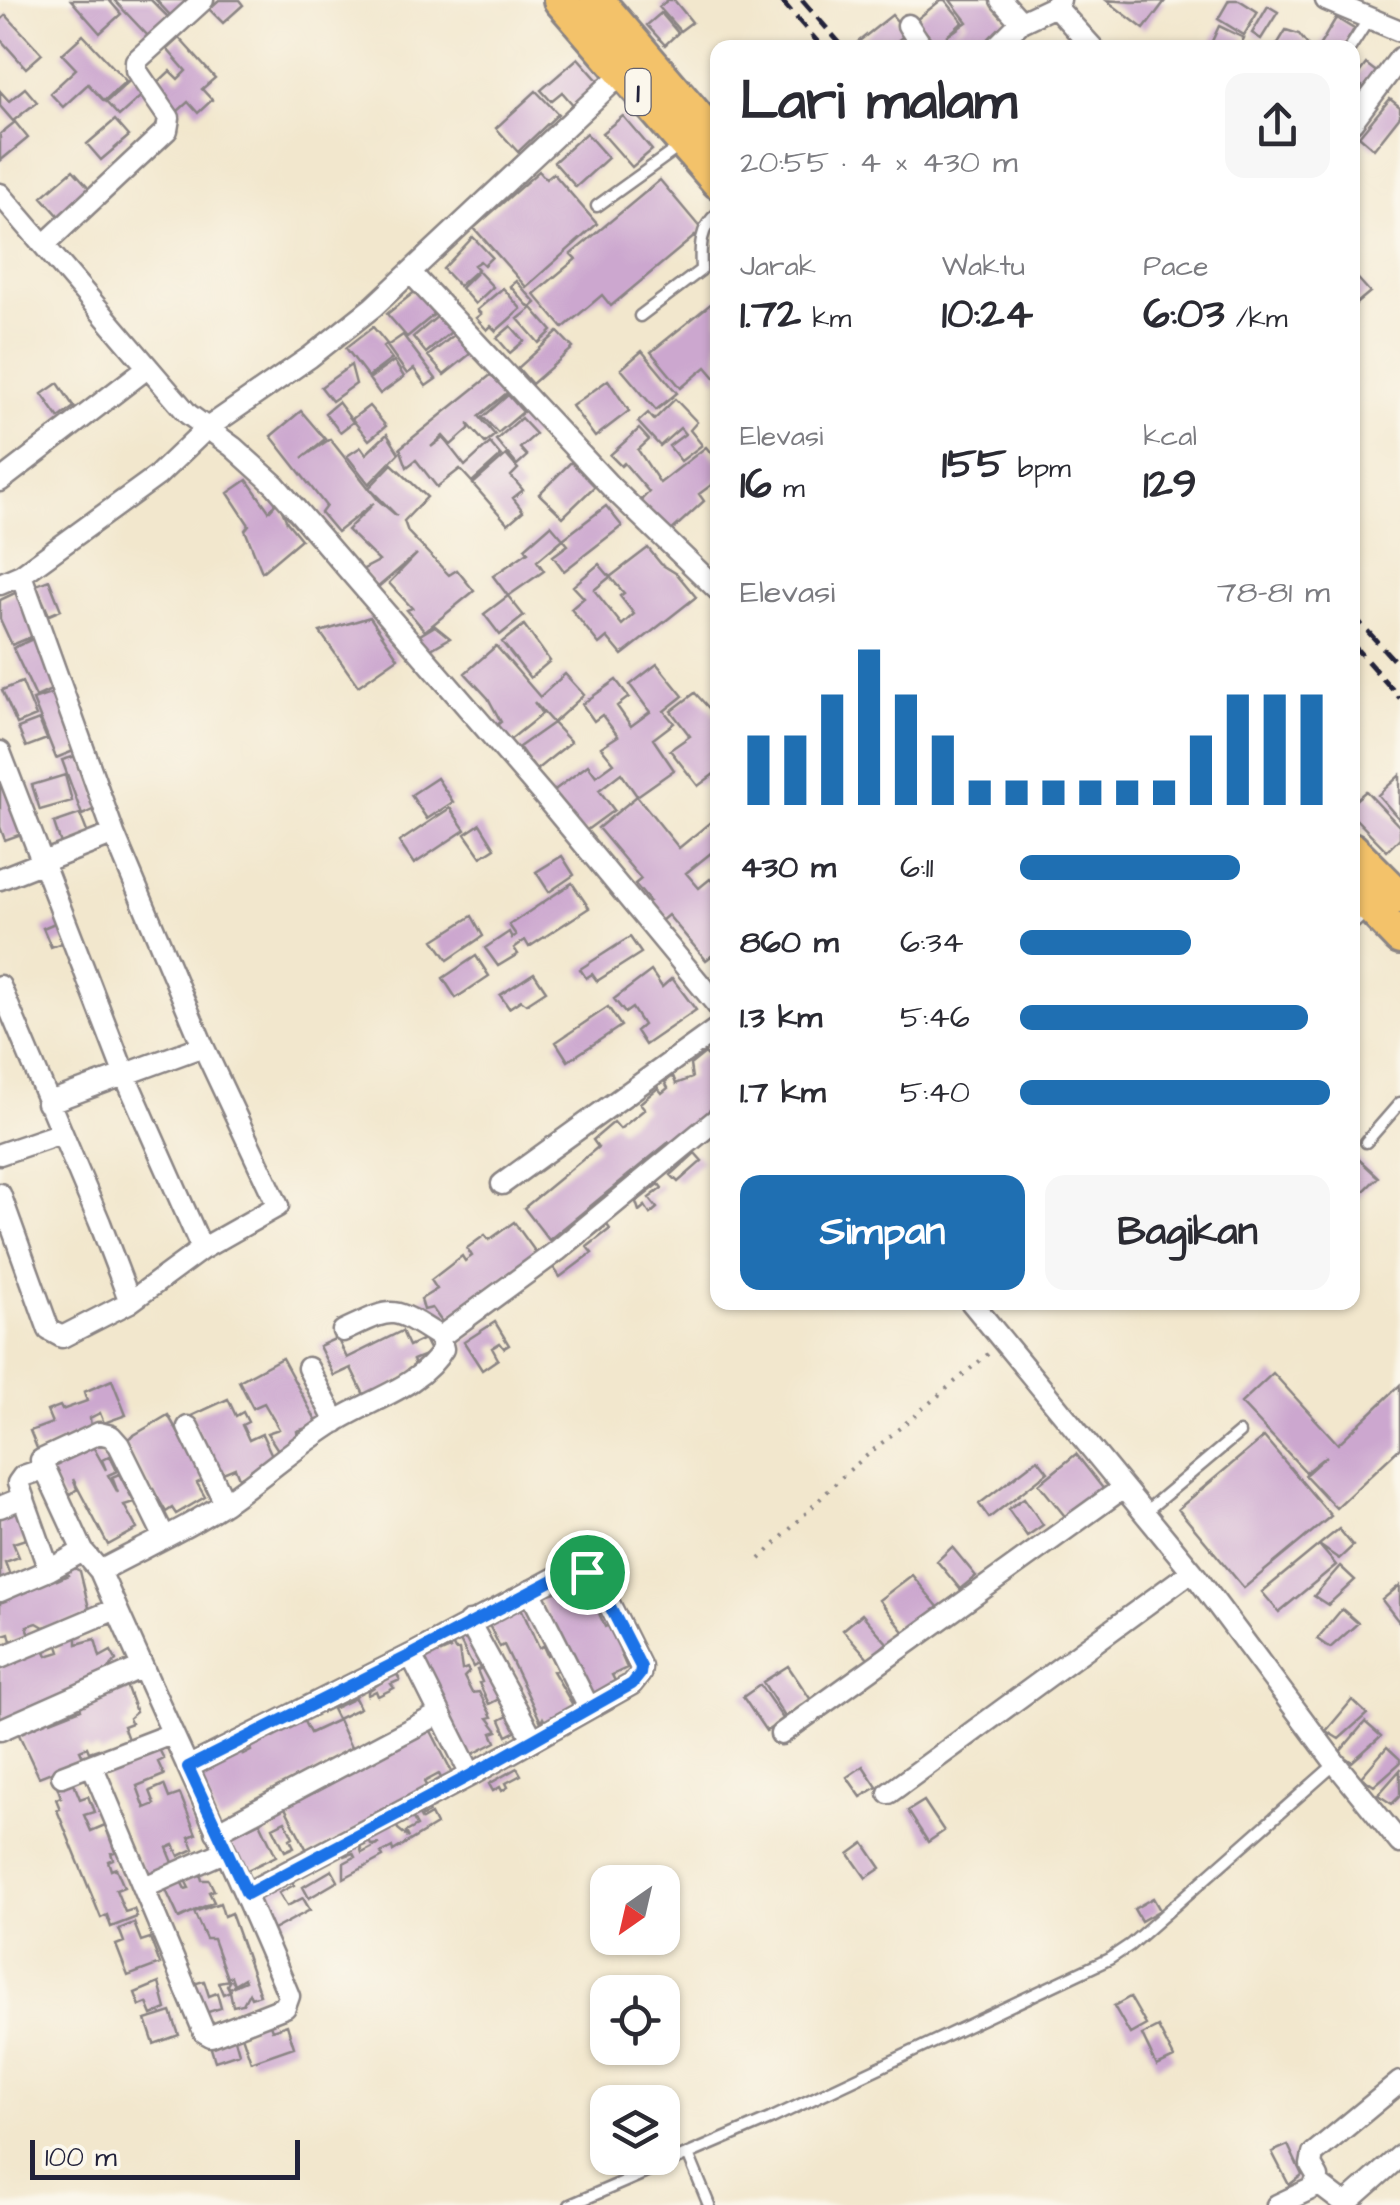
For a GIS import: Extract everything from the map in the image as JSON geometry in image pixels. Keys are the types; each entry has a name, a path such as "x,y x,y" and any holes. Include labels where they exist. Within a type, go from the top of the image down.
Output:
{"highway":[{"name":"1","path":"560,0 603,10 632,65 684,144 710,173"},
{"name":"1","path":"632,65 710,134"},
{"path":"1360,875 1369,905 1400,938"}],"street":[{"path":"44,246 168,130 170,118 136,70 136,61 203,0"},
{"path":"1000,0 1021,22"},
{"path":"1326,0 1400,31"},
{"path":"1003,40 1021,22 1057,3 1087,40"},
{"path":"908,25 918,40"},
{"path":"1360,111 1400,58"},
{"path":"0,584 20,575 156,476 206,429 310,356 411,273 632,65"},
{"path":"0,194 188,414 275,485 544,796 710,996"},
{"path":"411,273 612,488 710,582"},
{"path":"0,480 147,368"},
{"path":"0,1194 49,1330 62,1337 130,1302 202,1248 278,1206 204,1046 114,834 20,575"},
{"path":"0,752 124,1072 202,1248"},
{"path":"0,879 114,834"},
{"path":"0,986 130,1302"},
{"path":"502,1184 710,1034"},
{"path":"47,1102 204,1046"},
{"path":"440,1337 557,1251 710,1125"},
{"path":"0,1154 61,1133"},
{"path":"977,1310 1146,1512 1400,1843"},
{"path":"100,1570 226,1503 336,1422 396,1390 432,1364 443,1349 440,1337 401,1314 387,1312 342,1331"},
{"path":"308,1368 336,1422"},
{"path":"188,1427 226,1503"},
{"path":"92,1764 199,2025 211,2036 285,2006 290,2000 247,1894 171,1734 100,1570 82,1551 42,1459 99,1433 111,1436 164,1536"},
{"path":"44,1469 20,1479 22,1498 49,1570"},
{"path":"781,1734 1123,1488"},
{"path":"0,1507 22,1498"},
{"path":"0,1591 82,1551"},
{"path":"188,1767 572,1570 580,1569 596,1579 641,1667 632,1684 247,1894"},
{"path":"890,1793 1192,1570"},
{"path":"530,1591 589,1708"},
{"path":"0,1658 116,1609"},
{"path":"469,1622 532,1738"},
{"path":"411,1655 471,1775"},
{"path":"0,1730 142,1667"},
{"path":"144,1887 439,1714"},
{"path":"62,1776 171,1734"},
{"path":"1398,2163 1348,2202 1342,2202 1317,2182 1311,2165 1313,2154 1400,2082"},
{"path":"1277,2205 1317,2182"}],"lane":[{"path":"1355,40 1368,20"},
{"path":"598,206 684,144"},
{"path":"640,316 701,270 703,235 710,219"},
{"path":"1366,1142 1400,1104"},
{"path":"1146,1512 1239,1434"},
{"path":"570,2205 770,2119 1109,1960 1336,1764"},
{"path":"688,2154 709,2205"}],"path":[{"path":"760,1559 846,1473 1003,1341"}],"building":[{"path":"71,0 109,0 121,14 100,33"},
{"path":"114,0 151,0 171,20 151,39"},
{"path":"156,0 190,0 172,17"},
{"path":"219,0 239,0 243,5 223,23 209,9"},
{"path":"674,0 692,22 680,31 659,7"},
{"path":"945,0 963,22 946,37 967,22 950,0 990,0 1011,28 996,40 932,40 916,20"},
{"path":"1106,0 1132,2 1165,1 1144,29"},
{"path":"1229,0 1239,0 1258,12 1244,35 1218,19"},
{"path":"1268,6 1278,12 1261,39 1252,33"},
{"path":"661,13 678,33 665,45 647,25"},
{"path":"6,15 42,54 26,68 0,39 0,21"},
{"path":"892,15 907,33 899,40 861,40"},
{"path":"1336,18 1354,29 1348,40 1323,40"},
{"path":"1219,26 1244,38 1243,40 1213,40"},
{"path":"1286,30 1304,40 1280,40"},
{"path":"83,35 126,81 104,101 88,84 63,107 50,93 76,69 62,54"},
{"path":"179,38 215,78 202,89 212,100 198,113 188,102 177,112 154,86 170,71 178,79 186,71 167,49"},
{"path":"578,58 601,84 575,107 562,92 551,101 541,90"},
{"path":"1366,64 1379,74 1367,90 1360,85 1360,72"},
{"path":"136,75 149,89 119,116 106,102"},
{"path":"25,88 37,102 13,121 0,106 0,91 9,101"},
{"path":"536,91 558,114 518,152 496,128"},
{"path":"1390,99 1400,107 1400,116 1374,149 1360,135"},
{"path":"623,116 652,150 632,167 602,133"},
{"path":"115,120 129,136 101,160 87,144"},
{"path":"15,122 28,138 0,161 0,134"},
{"path":"586,133 608,158 576,187 554,162"},
{"path":"73,170 90,189 59,216 42,197"},
{"path":"539,171 546,179 553,173 597,224 526,287 474,228"},
{"path":"660,180 702,230 611,306 602,295 563,328 534,294 576,259 571,254"},
{"path":"473,237 492,257 484,265 480,261 474,265 478,269 459,286 443,269"},
{"path":"478,271 493,287 475,304 461,288"},
{"path":"516,281 536,303 530,308 510,286"},
{"path":"1360,281 1370,292 1360,300"},
{"path":"503,288 521,309 496,331 491,326 487,330 476,318 481,314 477,310"},
{"path":"417,290 436,313 407,337 387,314"},
{"path":"710,304 710,372 706,367 681,388 651,352"},
{"path":"532,308 552,331 539,343 518,319"},
{"path":"438,316 451,332 426,353 413,337"},
{"path":"511,326 524,341 510,353 497,338"},
{"path":"373,327 387,344 383,347 392,359 368,377 346,348"},
{"path":"558,332 573,348 532,384 518,368"},
{"path":"403,335 436,379 426,386 414,369 407,374 387,346"},
{"path":"454,335 470,354 444,375 428,356"},
{"path":"642,351 677,393 656,410 621,369"},
{"path":"394,361 404,377 380,394 369,379"},
{"path":"351,365 356,384 332,401 321,387"},
{"path":"492,374 508,392 479,416 495,435 485,443 469,425 451,445 443,436 431,447 443,438 465,466 490,443 501,456 472,482 460,469 437,487 416,460 407,467 400,448"},
{"path":"608,380 629,411 595,437 572,406"},
{"path":"58,383 74,407 59,418 42,394"},
{"path":"508,395 523,412 498,433 483,417"},
{"path":"675,399 697,422 690,430 702,445 681,461 669,446 685,434 680,428 660,446 638,422 648,413 654,420"},
{"path":"338,402 353,422 340,432 325,413"},
{"path":"369,406 386,426 369,440 352,419"},
{"path":"301,411 325,439 302,458 330,439 378,500 397,516 369,488 392,464 427,497 404,521 408,532 449,575 457,570 474,591 425,631 407,610 412,608 389,583 417,554 377,588 362,570 379,561 347,530 374,503 337,532 321,513 326,506 271,436"},
{"path":"521,418 536,434 520,448 527,456 517,465 496,440"},
{"path":"639,429 649,440 638,450 660,483 706,447 710,452 710,486 699,494 704,501 669,533 639,502 649,492 624,463 621,466 610,455"},
{"path":"387,434 399,453 369,484 347,456 361,447 366,454"},
{"path":"506,455 518,469 511,476 523,490 513,498 523,511 508,524 473,484"},
{"path":"571,462 595,486 563,517 539,494"},
{"path":"247,480 269,511 278,501 287,522 301,539 262,572 245,530 249,525 228,493"},
{"path":"606,506 622,526 564,571 553,556 568,545 563,539"},
{"path":"551,525 563,539 537,561 544,571 508,596 493,576 528,552 525,548"},
{"path":"648,548 696,597 622,655 607,637 599,644 571,609 584,598 573,586 599,564 610,577","holes":["610,577 624,593 620,596 634,614 622,625 594,590"]},
{"path":"49,580 61,610 49,615 36,585"},
{"path":"17,592 36,635 12,645 0,619 0,600"},
{"path":"508,596 524,616 500,635 484,614"},
{"path":"370,617 398,658 358,686 320,632"},
{"path":"524,625 550,661 530,678 502,642"},
{"path":"435,626 450,638 424,653 415,638"},
{"path":"37,637 60,686 36,697 13,648"},
{"path":"496,646 540,697 565,674 584,695 553,723 534,702 542,714 506,743 493,728 501,722 488,698 465,673"},
{"path":"657,664 683,696 664,711 674,723 653,739 674,770 637,796 621,773 599,790 614,810 580,835 548,795 588,765 596,776 614,763 601,747 618,736 602,715 594,721 582,704 616,680 629,697 617,706 631,726 650,712 630,685"},
{"path":"22,682 36,716 17,724 2,690"},
{"path":"59,691 81,748 56,758 33,700"},
{"path":"695,693 710,709 710,777 698,786 670,750 690,736 671,711"},
{"path":"39,720 47,739 26,747 18,728"},
{"path":"553,723 571,742 536,770 519,747"},
{"path":"83,754 102,806 82,815 62,760"},
{"path":"65,775 72,801 40,810 32,785"},
{"path":"1400,775 1400,820 1378,795"},
{"path":"0,776 27,832 5,840 0,827"},
{"path":"437,778 453,802 427,819 411,795"},
{"path":"1366,791 1400,827 1400,838 1387,851 1360,823 1360,796"},
{"path":"637,796 679,848 710,823 710,854 686,873 699,888 710,879 710,957 706,960 668,915 654,927 638,908 649,901 635,884 641,879 598,828"},
{"path":"450,808 465,830 414,864 399,842"},
{"path":"80,814 89,837 62,847 54,823"},
{"path":"480,824 495,848 481,857 465,834"},
{"path":"562,856 574,875 549,892 536,872"},
{"path":"572,883 589,908 529,947 525,940 514,948 518,954 498,966 485,948 509,932 512,938 516,935 509,925"},
{"path":"472,916 483,936 448,960 434,940"},
{"path":"62,920 70,940 51,947 43,928"},
{"path":"630,937 641,953 597,981 592,974 586,978 580,969"},
{"path":"476,956 489,976 456,998 443,978"},
{"path":"651,971 662,987 672,978 696,1010 645,1045 636,1031 643,1025 632,1008 625,1013 614,999"},
{"path":"534,973 546,991 526,1004 521,1000 509,1008 500,995"},
{"path":"608,1007 621,1026 568,1061 556,1042"},
{"path":"705,1053 710,1058 710,1122 676,1150 669,1142 549,1240 524,1208 598,1147 593,1140 614,1122 620,1129 645,1109 640,1103 658,1088 662,1093 668,1088 665,1082 673,1076 676,1084 692,1078 690,1065"},
{"path":"695,1153 702,1161 678,1182 671,1175"},
{"path":"1360,1160 1378,1177 1360,1195"},
{"path":"659,1184 662,1188 649,1198 657,1208 650,1214 645,1206 639,1211 636,1202"},
{"path":"514,1222 537,1254 442,1322 432,1308 424,1310 421,1299 437,1289 431,1280 462,1256 465,1261 472,1256 467,1248 485,1235 489,1240"},
{"path":"607,1225 610,1229 587,1247 592,1253 560,1277 553,1267"},
{"path":"495,1322 509,1345 504,1348 500,1343 492,1348 498,1359 482,1370 464,1342"},
{"path":"402,1331 409,1346 424,1339 433,1357 428,1360 425,1355 413,1360 416,1368 368,1403 351,1368 334,1376 319,1346 337,1338 347,1358"},
{"path":"282,1358 318,1424 297,1431 299,1443 280,1453 267,1433 279,1429 264,1403 253,1408 239,1381"},
{"path":"1273,1373 1338,1444 1400,1385 1400,1448 1336,1508 1305,1475 1326,1456 1306,1472 1241,1403"},
{"path":"112,1380 126,1415 104,1423 100,1413 90,1418 91,1430 38,1451 30,1431 52,1423 47,1411 87,1401 84,1392"},
{"path":"228,1399 236,1416 243,1412 248,1422 242,1425 249,1440 262,1434 275,1462 239,1478 235,1468 218,1475 191,1416"},
{"path":"168,1415 205,1479 197,1483 205,1497 176,1514 172,1508 166,1512 124,1441"},
{"path":"1264,1437 1331,1516 1244,1588 1178,1509"},
{"path":"90,1441 106,1470 102,1460 110,1456 117,1471 108,1475 118,1493 112,1477 119,1474 134,1502 124,1505 137,1529 108,1545 73,1479 77,1489 63,1501 44,1466"},
{"path":"1076,1454 1105,1491 1068,1520 1039,1484"},
{"path":"1038,1459 1048,1472 989,1518 979,1504"},
{"path":"1024,1498 1043,1525 1027,1536 1008,1509"},
{"path":"18,1509 29,1538 13,1543 19,1557 5,1562 13,1584 0,1589 0,1516"},
{"path":"1339,1529 1353,1546 1339,1559 1319,1545"},
{"path":"1319,1545 1336,1565 1279,1612 1262,1592"},
{"path":"952,1547 976,1576 960,1589 937,1561"},
{"path":"1340,1566 1355,1580 1328,1605 1314,1596"},
{"path":"72,1567 80,1571 91,1616 44,1627 37,1623 27,1626 30,1635 11,1641 9,1633 0,1636 0,1593 54,1572 57,1580 68,1575 66,1570"},
{"path":"912,1575 939,1608 906,1634 879,1600"},
{"path":"582,1578 587,1586 592,1581 597,1592 591,1595 605,1627 615,1623 629,1649 620,1652 627,1668 612,1675 617,1685 588,1700 539,1597 559,1591 556,1584 572,1579 574,1583"},
{"path":"1400,1585 1400,1623 1382,1600"},
{"path":"518,1601 539,1648 543,1646 550,1654 557,1670 553,1671 574,1707 547,1725 543,1718 541,1722 504,1645 500,1647 487,1621"},
{"path":"1342,1609 1358,1623 1330,1648 1317,1639"},
{"path":"862,1614 887,1643 869,1659 843,1630"},
{"path":"473,1630 523,1728 507,1736 500,1720 508,1716 499,1699 489,1704 479,1683 482,1682 478,1664 473,1667 459,1639 453,1641"},
{"path":"77,1635 77,1644 95,1639 100,1657 111,1651 116,1660 110,1667 113,1675 3,1724 0,1662 44,1648 47,1656 60,1652 57,1642"},
{"path":"451,1642 459,1650 462,1670 467,1668 469,1672 464,1677 472,1693 479,1692 492,1717 488,1718 498,1731 492,1733 496,1742 463,1759 415,1654 437,1644 441,1653 450,1649"},
{"path":"788,1666 811,1700 785,1717 763,1682"},
{"path":"396,1673 400,1680 391,1684 394,1688 378,1696 376,1691 368,1695 368,1691"},
{"path":"125,1682 136,1712 129,1718 131,1723 123,1726 129,1742 100,1754 98,1749 89,1752 87,1747 80,1750 84,1759 39,1777 14,1724 47,1711 51,1721 81,1709 78,1701"},
{"path":"760,1685 784,1720 766,1731 743,1697"},
{"path":"355,1698 360,1708 337,1719 332,1709"},
{"path":"1352,1700 1367,1714 1339,1739 1326,1731"},
{"path":"300,1714 310,1733 338,1720 353,1752 219,1823 192,1768 239,1745 243,1755 251,1751 249,1746"},
{"path":"1365,1722 1381,1736 1352,1762 1339,1753"},
{"path":"428,1725 456,1780 445,1786 439,1774 424,1782 430,1792 309,1854 281,1800"},
{"path":"158,1747 164,1759 158,1762 164,1775 137,1786 145,1808 155,1804 150,1791 164,1785 169,1798 180,1794 196,1834 189,1837 194,1849 179,1856 174,1845 167,1848 174,1865 146,1877 104,1770"},
{"path":"1387,1747 1400,1763 1374,1786 1361,1777"},
{"path":"863,1766 877,1787 861,1797 847,1777"},
{"path":"517,1768 521,1775 506,1783 508,1787 502,1791 500,1787 493,1791 489,1784"},
{"path":"1400,1770 1400,1796 1392,1804 1378,1795"},
{"path":"70,1774 80,1799 88,1796 94,1812 84,1815 91,1831 105,1825 115,1852 108,1861 111,1870 116,1868 124,1887 116,1890 125,1912 134,1909 137,1917 111,1927 107,1915 101,1918 57,1810 60,1809 56,1799 61,1797 55,1780"},
{"path":"924,1801 944,1831 928,1842 908,1811"},
{"path":"424,1803 429,1813 420,1817 422,1820 431,1815 436,1825 393,1851 392,1847 381,1853 383,1857 344,1878 344,1863 355,1857 353,1853 345,1856 342,1852 361,1835 365,1845 360,1847 362,1853 379,1844 371,1845 365,1833 394,1820 409,1838 406,1832 417,1826 410,1813"},
{"path":"285,1821 294,1847 285,1851 273,1827"},
{"path":"260,1822 276,1856 243,1872 227,1838"},
{"path":"864,1843 881,1868 866,1878 849,1854"},
{"path":"332,1870 338,1881 309,1898 303,1887"},
{"path":"200,1874 214,1890 209,1892 214,1902 179,1918 165,1888 181,1881 185,1889 189,1888 185,1880"},
{"path":"291,1878 294,1885 279,1893 287,1906 303,1898 310,1910 271,1931 251,1895"},
{"path":"1153,1898 1160,1910 1141,1921 1134,1909"},
{"path":"220,1903 224,1916 231,1913 260,1995 251,1998 249,1993 243,2004 233,2006 229,1988 245,1981 244,1978 234,1984 231,1976 227,1978 213,1939 206,1939 194,1912"},
{"path":"134,1923 141,1941 150,1938 160,1964 128,1976 116,1945 124,1942 119,1929"},
{"path":"230,1980 230,1991 223,1994 218,1982"},
{"path":"204,1981 209,1996 217,1993 221,2008 202,2014 193,1984"},
{"path":"159,1983 166,2009 152,2015 147,2003 140,2006 135,1993"},
{"path":"1130,1997 1146,2025 1130,2034 1114,2006"},
{"path":"171,2012 179,2035 154,2044 146,2020"},
{"path":"267,2017 272,2030 287,2025 294,2047 251,2062 242,2035 252,2031 250,2023"},
{"path":"1158,2027 1174,2058 1157,2066 1142,2035"},
{"path":"233,2032 239,2053 215,2061 210,2045"},
{"path":"1288,2145 1302,2175 1289,2185 1272,2152"}],"railway":[{"path":"781,0 816,40"},
{"path":"802,0 837,40"},
{"path":"1360,623 1400,667"},
{"path":"1360,653 1400,698"}],"route":[{"path":"572,1570 587,1572 596,1579 641,1667 632,1684 247,1894 188,1767 572,1570"}]}
